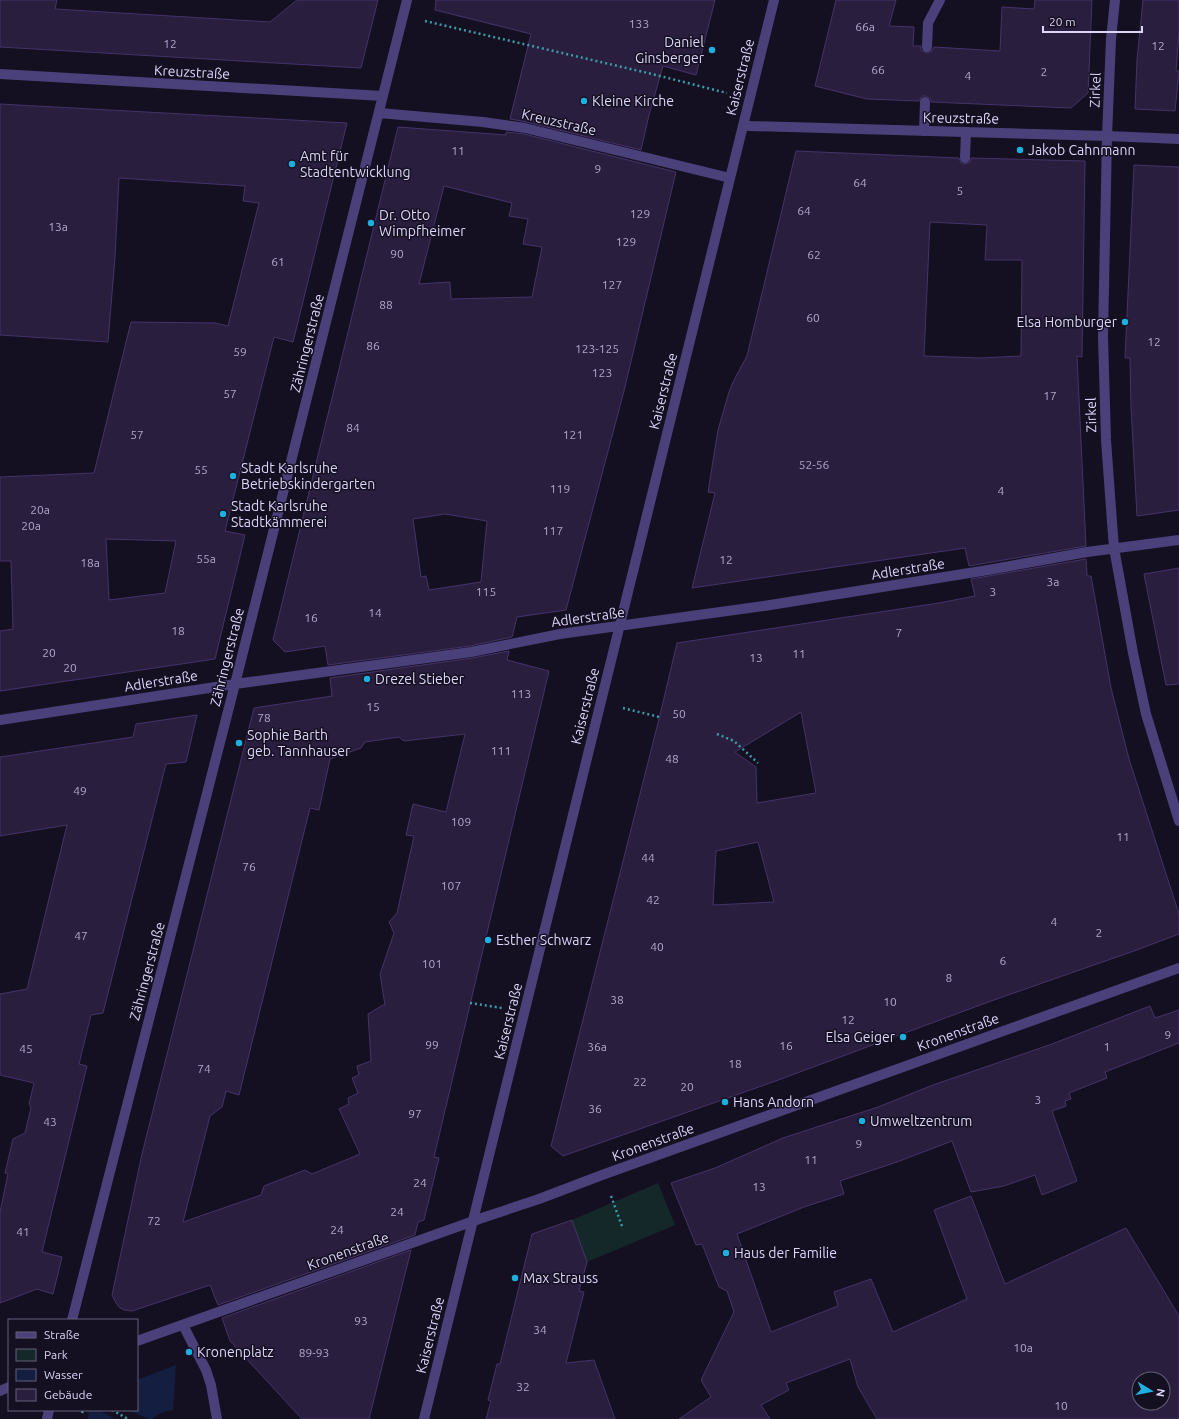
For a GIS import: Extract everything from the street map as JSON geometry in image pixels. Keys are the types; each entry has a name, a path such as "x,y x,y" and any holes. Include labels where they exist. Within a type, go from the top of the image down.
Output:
{"street":[{"name":"Zähringerstraße","path":"72,1319 235,684 407,0"},
{"name":"Kaiserstraße","path":"424,1419 774,0"},
{"path":"927,47 928,23 940,0"},
{"name":"Zirkel","path":"1115,0 1111,39 1107,136 1103,338 1106,440 1114,548 1133,653 1146,714 1179,821"},
{"name":"Kreuzstraße","path":"0,74 383,96"},
{"path":"924,131 925,102"},
{"name":"Kreuzstraße","path":"379,113 483,122 525,128 730,178"},
{"name":"Kreuzstraße","path":"743,125 758,127 1179,139"},
{"path":"965,158 966,132"},
{"name":"Adlerstraße","path":"0,720 235,684 471,652 560,634 764,606 980,572 1087,552 1179,540"},
{"name":"Kronenstraße","path":"138,1341 539,1199 1179,968"},
{"path":"183,1325 206,1370 211,1385 218,1419"}],"path":[{"path":"403,16 652,74 749,99"},
{"path":"601,702 659,717"},
{"path":"717,734 734,741 758,763"},
{"path":"470,1003 524,1012"},
{"path":"602,1175 623,1228"},
{"path":"114,1411 128,1419"}],"green space":[{"path":"658,1183 675,1225 587,1262 572,1220"}],"water":[{"path":"176,1365 173,1410 157,1415 152,1419 88,1419 89,1411 138,1411 138,1380"}],"pier":[{"path":"101,1411 130,1411 149,1419 115,1419"}],"building":[{"path":"0,0 57,0 55,9 270,22 297,0 378,0 361,68 0,47"},
{"path":"436,0 715,0 696,75 663,66 641,150 510,119 531,34 435,10"},
{"path":"836,0 896,0 889,26 914,27 913,46 921,46 921,50 927,53 932,51 934,47 1000,51 1002,7 1034,9 1035,0 1092,0 1088,93 1071,108 931,102 931,99 926,96 922,96 919,101 867,99 815,86"},
{"path":"1143,0 1179,0 1179,32 1176,71 1179,71 1175,111 1135,109 1137,60"},
{"path":"0,104 347,123 293,342 274,337 225,531 245,535 215,659 0,691 0,631 13,629 11,561 0,561 0,477 94,473 131,322 215,323 228,326 259,203 243,201 245,186 119,178 115,257 108,342 0,335","holes":["106,539 176,541 165,593 109,600"]},
{"path":"398,127 506,135 506,132 524,134 676,172 624,391 566,610 517,617 512,637 470,646 328,665 325,646 285,652 273,640","holes":["444,186 512,203 509,216 528,219 523,244 542,247 532,297 451,299 450,282 419,284","445,514 487,521 481,582 429,590 426,576 421,577 413,519"]},
{"path":"796,151 959,158 961,163 965,164 970,162 971,158 1085,161 1082,357 1077,356 1086,546 969,566 965,548 692,588 715,493 708,492 718,430 729,392 747,356","holes":["930,222 987,225 985,260 1022,260 1021,356 980,358 924,356"]},
{"path":"1134,165 1179,167 1179,510 1137,516 1130,358 1125,358"},
{"path":"1086,559 1087,576 1091,576 1111,688 1129,759 1179,914 1179,934 991,1001 773,1082 563,1156 551,1146 677,643 939,603 975,596 971,579","holes":["801,712 816,793 757,803 756,767 735,752","758,842 774,902 713,905 716,851"]},
{"path":"1179,568 1179,684 1166,685 1144,574"},
{"path":"509,651 507,660 549,671 434,1157 439,1158 424,1220 418,1222 415,1235 218,1305 210,1285 132,1311 124,1310 119,1307 112,1295 142,1154 254,708 332,696 330,678 472,658","holes":["465,734 446,812 413,804 406,835 414,836 397,913 389,922 394,933 380,974 385,1005 368,1014 371,1061 357,1066 359,1075 352,1078 358,1093 348,1098 349,1104 339,1109 360,1154 312,1174 305,1170 264,1186 261,1195 183,1222 210,1116 222,1107 226,1091 239,1095 310,808 319,810 330,759 361,748 365,742 399,737 404,741"]},
{"path":"197,715 186,762 166,764 103,1013 91,1015 79,1064 87,1066 42,1252 62,1257 53,1294 37,1289 0,1303 0,1212 8,1174 5,1173 13,1139 25,1133 31,1108 29,1104 34,1083 0,1075 0,994 27,989 67,825 0,836 0,757 133,737 136,724"},
{"path":"1150,1006 1155,1018 1179,1010 1179,1043 1105,1072 1107,1078 1069,1093 1071,1099 1065,1101 1066,1106 1052,1111 1077,1181 1042,1195 1035,1175 1004,1186 971,1192 952,1141 897,1162 840,1181 844,1194 804,1207 737,1234 771,1332 838,1306 834,1292 871,1279 893,1332 967,1299 934,1210 971,1196 1005,1284 1126,1228 1179,1316 1179,1419 877,1419 858,1387 850,1359 786,1383 789,1390 761,1405 770,1419 679,1419 711,1397 701,1380 734,1312 727,1291 719,1287 702,1244 696,1245 671,1183 715,1168 783,1138 878,1107 933,1085 1052,1044"},
{"path":"572,1220 587,1262 579,1291 584,1292 566,1363 594,1360 615,1419 486,1419 491,1401 488,1400 497,1364 500,1364 532,1234"},
{"path":"411,1250 369,1419 302,1419 230,1341 222,1318"}],"place":[{"name":"Daniel Ginsberger","path":"712,50"},
{"name":"Kleine Kirche","path":"584,101"},
{"name":"Jakob Cahnmann","path":"1020,150"},
{"name":"Amt für Stadtentwicklung","path":"292,164"},
{"name":"Dr. Otto Wimpfheimer","path":"371,223"},
{"name":"Elsa Homburger","path":"1125,322"},
{"name":"Stadt Karlsruhe Betriebskindergarten","path":"233,476"},
{"name":"Stadt Karlsruhe Stadtkämmerei","path":"223,514"},
{"name":"Drezel Stieber","path":"367,679"},
{"name":"Sophie Barth geb. Tannhauser","path":"239,743"},
{"name":"Esther Schwarz","path":"488,940"},
{"name":"Elsa Geiger","path":"903,1037"},
{"name":"Hans Andorn","path":"725,1102"},
{"name":"Umweltzentrum","path":"862,1121"},
{"name":"Haus der Familie","path":"726,1253"},
{"name":"Max Strauss","path":"515,1278"},
{"name":"Kronenplatz","path":"189,1352"}]}
